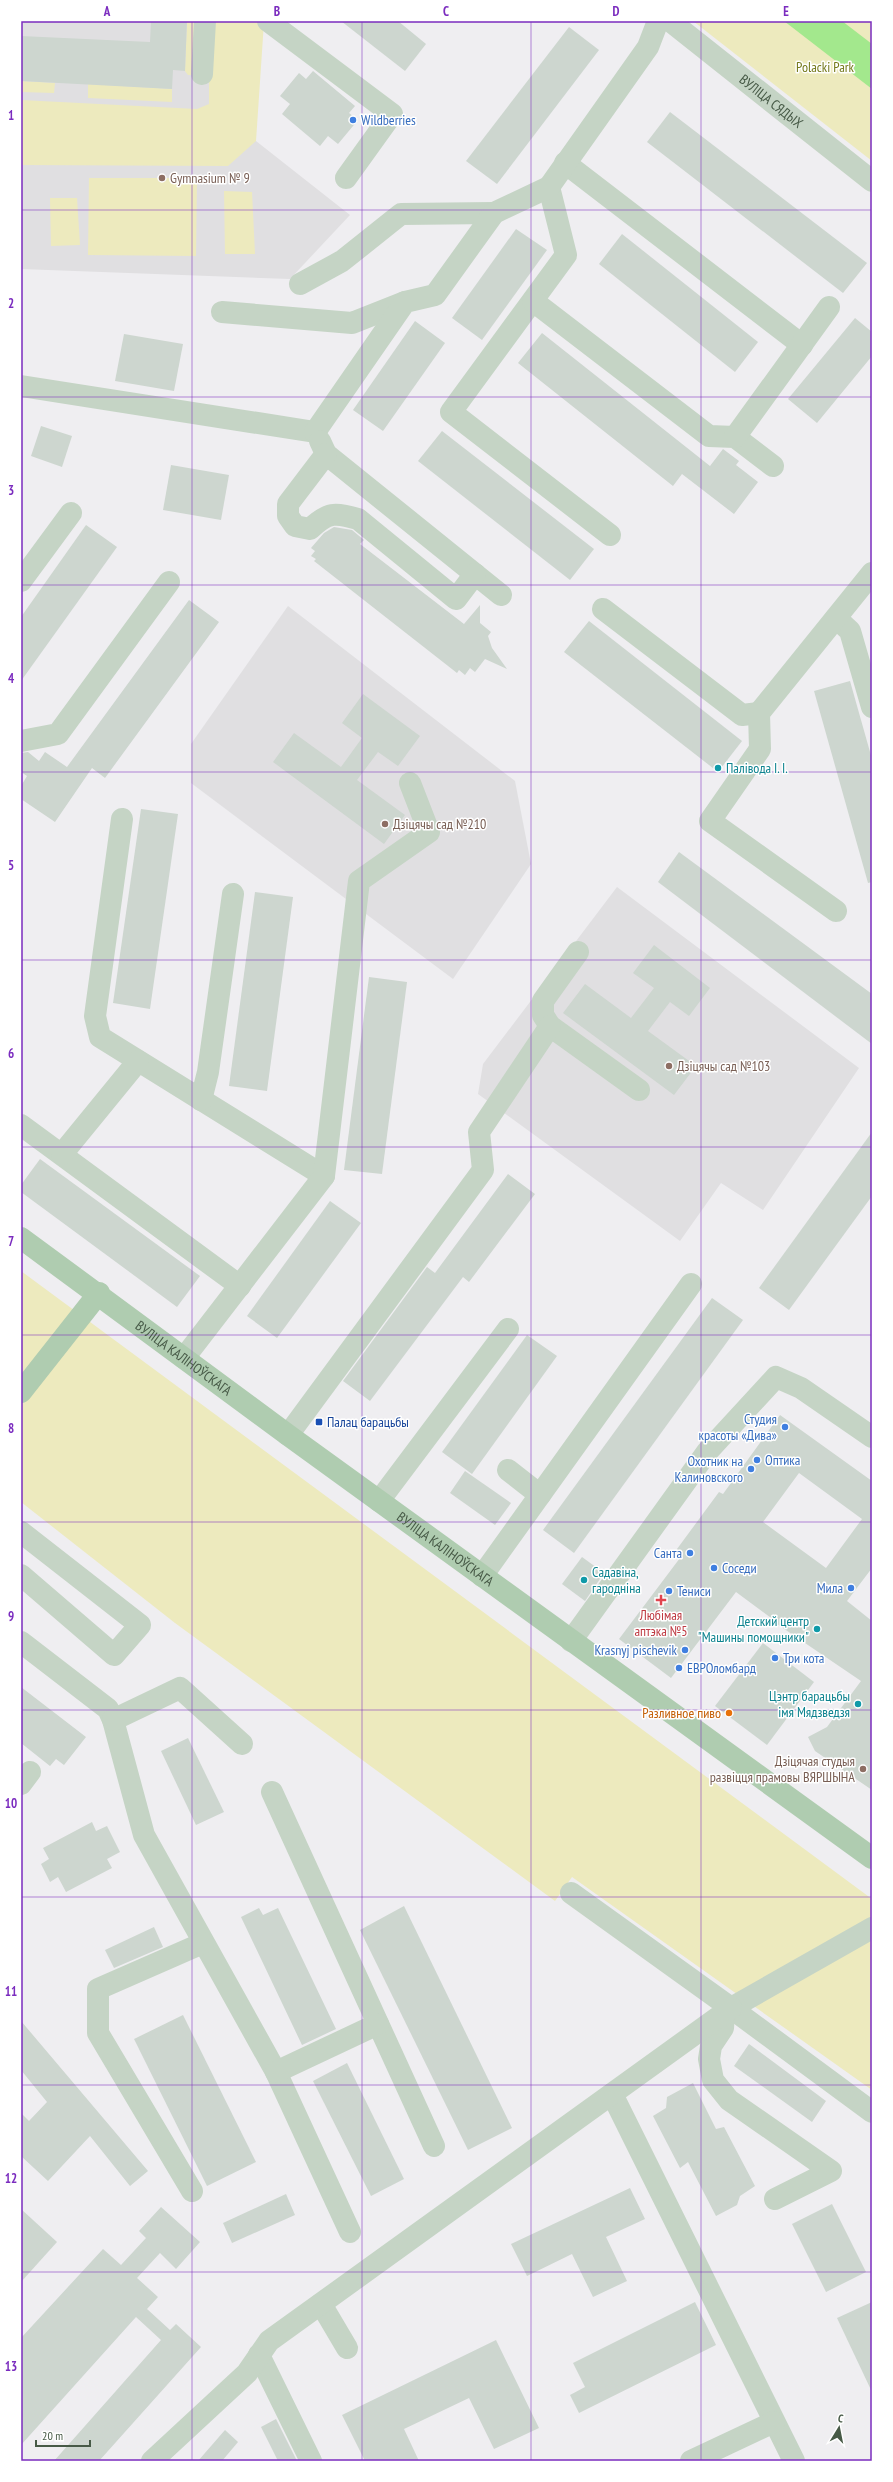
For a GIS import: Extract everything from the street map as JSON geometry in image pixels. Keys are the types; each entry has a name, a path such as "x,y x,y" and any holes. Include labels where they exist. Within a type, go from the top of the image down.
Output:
{"main road":[{"name":"ВУЛІЦА КАЛІНОЎСКАГА","path":"21,1238 99,1293 288,1435 872,1858"},
{"path":"21,1392 99,1293"}],"street":[{"path":"202,74 205,21"},
{"path":"268,21 392,114 346,178"},
{"path":"300,284 342,261 401,214 494,213 549,187 648,47 658,21"},
{"name":"ВУЛІЦА СЯДЫХ","path":"670,21 872,181"},
{"path":"566,163 802,345"},
{"path":"549,187 566,255 451,412 610,535"},
{"path":"222,312 352,323 406,302 435,295 494,213"},
{"path":"533,301 708,436 735,437 773,466"},
{"path":"315,432 406,302"},
{"path":"735,437 829,307"},
{"path":"21,386 315,432"},
{"path":"315,432 326,454 501,595"},
{"path":"326,454 288,504 288,516 295,526 310,529 324,516 342,514 358,519 456,599 475,574"},
{"path":"21,581 71,513"},
{"path":"836,911 710,820 760,748 759,713 872,573"},
{"path":"21,741 58,734 169,582"},
{"path":"603,609 742,715 759,713"},
{"path":"836,618 850,631 872,707"},
{"path":"184,1358 324,1176 359,881 429,832 410,784"},
{"path":"122,819 95,1016 100,1037 324,1176"},
{"path":"201,1100 208,1072 233,894"},
{"path":"578,952 543,1001 542,1015 550,1026 639,1090"},
{"path":"288,1435 483,1170 479,1132 550,1026"},
{"path":"62,1154 138,1061"},
{"path":"21,1125 240,1286"},
{"path":"482,1576 691,1284"},
{"path":"379,1501 508,1329"},
{"path":"571,1641 707,1452 776,1377 801,1388 872,1437"},
{"path":"508,1470 540,1495"},
{"path":"21,1532 140,1625 114,1655 21,1575"},
{"path":"21,1642 108,1709 113,1720 144,1835 276,2072 350,2232"},
{"path":"113,1720 180,1688 242,1744"},
{"path":"272,1792 434,2146"},
{"path":"571,1893 728,2011 872,2112"},
{"path":"152,2461 247,2373 269,2341 728,2011 872,1928"},
{"path":"192,2191 98,2033 98,1989 203,1943"},
{"path":"728,2011 724,2028 711,2046 709,2059 714,2080 729,2100 831,2171 775,2199"},
{"path":"276,2072 378,2024"},
{"path":"612,2094 794,2461"},
{"path":"322,2304 347,2348"},
{"path":"260,2355 311,2461"},
{"path":"691,2461 774,2422"}],"shaded area":[{"name":"Gymnasium № 9","path":"21,21 255,21 256,141 350,215 290,279 21,269"},
{"path":"784,21 842,21 872,44 872,89"},
{"name":"Дзіцячы сад №210","path":"288,606 515,781 531,864 453,979 191,783 191,744"},
{"name":"Дзіцячы сад №103","path":"617,887 859,1068 763,1210 721,1183 680,1241 478,1094 483,1064"}],"green space":[{"path":"187,21 264,22 256,141 228,166 21,165 21,100 197,109 209,104 209,76 188,75 185,71"},
{"name":"Polacki Park","path":"693,21 872,21 872,161"},
{"path":"21,81 55,83 54,93 21,92"},
{"path":"88,84 172,89 172,102 88,98"},
{"path":"89,178 197,178 196,256 88,255"},
{"path":"224,191 252,192 255,254 225,254"},
{"path":"50,198 77,198 80,245 51,246"},
{"path":"21,1271 872,1899 872,2090 572,1877 555,1901 175,1623 21,1502"}],"building":[{"path":"151,21 187,21 185,71 173,70 172,89 21,81 21,36 150,42"},
{"path":"341,21 398,21 426,44 405,71"},
{"path":"569,27 599,50 497,184 466,161"},
{"path":"313,71 355,106 349,113 358,120 338,144 328,136 320,146 282,114 290,104 280,96 299,73 306,79"},
{"path":"670,112 867,263 843,293 647,142"},
{"path":"516,229 547,250 482,340 452,318"},
{"path":"622,234 758,342 735,372 599,264"},
{"path":"855,318 872,332 872,356 817,423 788,399"},
{"path":"415,321 445,343 383,431 353,410"},
{"path":"542,333 710,466 723,449 739,461 736,465 758,482 734,514 682,474 673,486 518,363"},
{"path":"124,334 183,344 174,391 115,381"},
{"path":"41,426 72,436 62,467 31,456"},
{"path":"442,431 594,549 570,580 418,461"},
{"path":"171,465 229,475 221,520 163,510"},
{"path":"86,525 117,547 21,681 21,617"},
{"path":"334,527 352,530 364,540 360,544 464,624 480,605 480,623 491,632 488,636 492,648 507,669 485,659 475,672 470,668 465,675 459,670 457,673 314,561 316,559 311,556 315,551 311,548 324,533"},
{"path":"189,600 219,622 105,778 92,768 55,822 21,799 21,786 27,776 21,772 21,753 28,752 39,761 45,752 67,767"},
{"path":"589,621 742,741 718,772 564,652"},
{"path":"850,681 872,759 872,882 868,883 814,691"},
{"path":"363,694 420,736 398,766 378,752 357,780 405,815 384,844 273,762 294,733 341,767 362,738 342,723"},
{"path":"141,809 178,814 150,1009 113,1003"},
{"path":"679,852 872,994 872,1044 658,882"},
{"path":"255,892 293,897 267,1091 229,1086"},
{"path":"654,945 710,988 689,1016 670,1002 648,1031 696,1066 674,1095 563,1013 585,984 631,1018 654,988 633,973"},
{"path":"369,977 407,982 382,1174 344,1170"},
{"path":"872,1132 872,1196 789,1310 759,1288"},
{"path":"40,1159 200,1276 177,1307 21,1192 21,1185"},
{"path":"508,1174 535,1194 469,1282 463,1277 370,1401 343,1381 427,1267 435,1273"},
{"path":"330,1201 361,1223 277,1338 247,1316"},
{"path":"712,1298 743,1320 574,1553 543,1530"},
{"path":"527,1335 557,1356 472,1474 442,1452"},
{"path":"780,1415 872,1481 872,1568 847,1601 872,1621 872,1790 815,1751 808,1737 827,1727 861,1681 777,1624 778,1623 736,1592 671,1678 619,1639 683,1554 677,1549 719,1492 723,1494","holes":["799,1473 862,1519 826,1568 763,1522"]},
{"path":"465,1471 511,1503 495,1525 450,1493"},
{"name":"Садавіна, гародніна","path":"582,1557 604,1573 585,1601 562,1584"},
{"path":"763,1643 814,1682 767,1745 715,1706"},
{"path":"21,1687 86,1737 64,1765 56,1759 50,1766 21,1743"},
{"path":"188,1738 224,1812 196,1825 161,1751"},
{"path":"92,1822 96,1831 107,1826 120,1852 107,1859 112,1868 66,1892 58,1877 50,1882 41,1864 49,1859 43,1848"},
{"path":"404,1906 512,2128 468,2150 360,1930"},
{"path":"259,1908 263,1915 278,1908 336,2029 302,2045 241,1917"},
{"path":"154,1927 163,1947 114,1968 105,1950"},
{"path":"183,2015 256,2162 207,2186 134,2039"},
{"path":"21,2021 148,2171 130,2186 90,2136 48,2181 21,2156 21,2113 29,2121 47,2102 21,2070"},
{"path":"749,2044 826,2101 812,2122 734,2066"},
{"path":"347,2063 404,2179 371,2196 313,2081"},
{"path":"693,2083 716,2129 724,2127 755,2186 740,2196 737,2205 716,2216 688,2162 680,2168 653,2116 666,2108 667,2097"},
{"path":"630,2188 645,2219 606,2237 627,2281 593,2297 572,2254 527,2276 511,2244"},
{"path":"286,2194 295,2215 232,2243 223,2223"},
{"path":"832,2204 866,2272 826,2292 792,2224"},
{"path":"161,2207 200,2242 176,2269 160,2253 137,2278 158,2297 147,2309 170,2330 176,2324 201,2347 99,2461 54,2461 161,2340 136,2317 21,2445 21,2338 103,2249 121,2265 146,2238 139,2231"},
{"path":"21,2209 57,2242 21,2282"},
{"path":"695,2302 716,2345 579,2413 570,2395 585,2387 573,2363"},
{"path":"872,2302 872,2392 837,2318"},
{"path":"496,2340 539,2428 494,2449 469,2398 404,2429 419,2461 365,2461 342,2415"},
{"path":"276,2419 297,2461 278,2461 261,2427"},
{"path":"225,2430 238,2442 222,2461 198,2461"}],"place":[{"name":"Wildberries","path":"353,120"},
{"name":"Gymnasium № 9","path":"162,178"},
{"name":"Палівода І. І.","path":"718,768"},
{"name":"Дзіцячы сад №210","path":"385,824"},
{"name":"Дзіцячы сад №103","path":"669,1066"},
{"name":"Палац барацьбы","path":"319,1422"},
{"name":"Студия красоты «Дива»","path":"785,1427"},
{"name":"Оптика","path":"757,1460"},
{"name":"Охотник на Калиновского","path":"751,1469"},
{"name":"Санта","path":"690,1553"},
{"name":"Соседи","path":"714,1568"},
{"name":"Садавіна, гародніна","path":"584,1580"},
{"name":"Мила","path":"851,1588"},
{"name":"Тениси","path":"669,1591"},
{"name":"Любімая аптэка №5","path":"661,1600"},
{"name":"Детский центр \"Машины помощники\"","path":"817,1629"},
{"name":"Krasnyj pischevik","path":"685,1650"},
{"name":"Три кота","path":"775,1658"},
{"name":"ЕВРОломбард","path":"679,1668"},
{"name":"Цэнтр барацьбы імя Мядзведзя","path":"858,1704"},
{"name":"Разливное пиво","path":"729,1713"},
{"name":"Дзіцячая студыя развіцця прамовы ВЯРШЫНА","path":"863,1769"}]}
